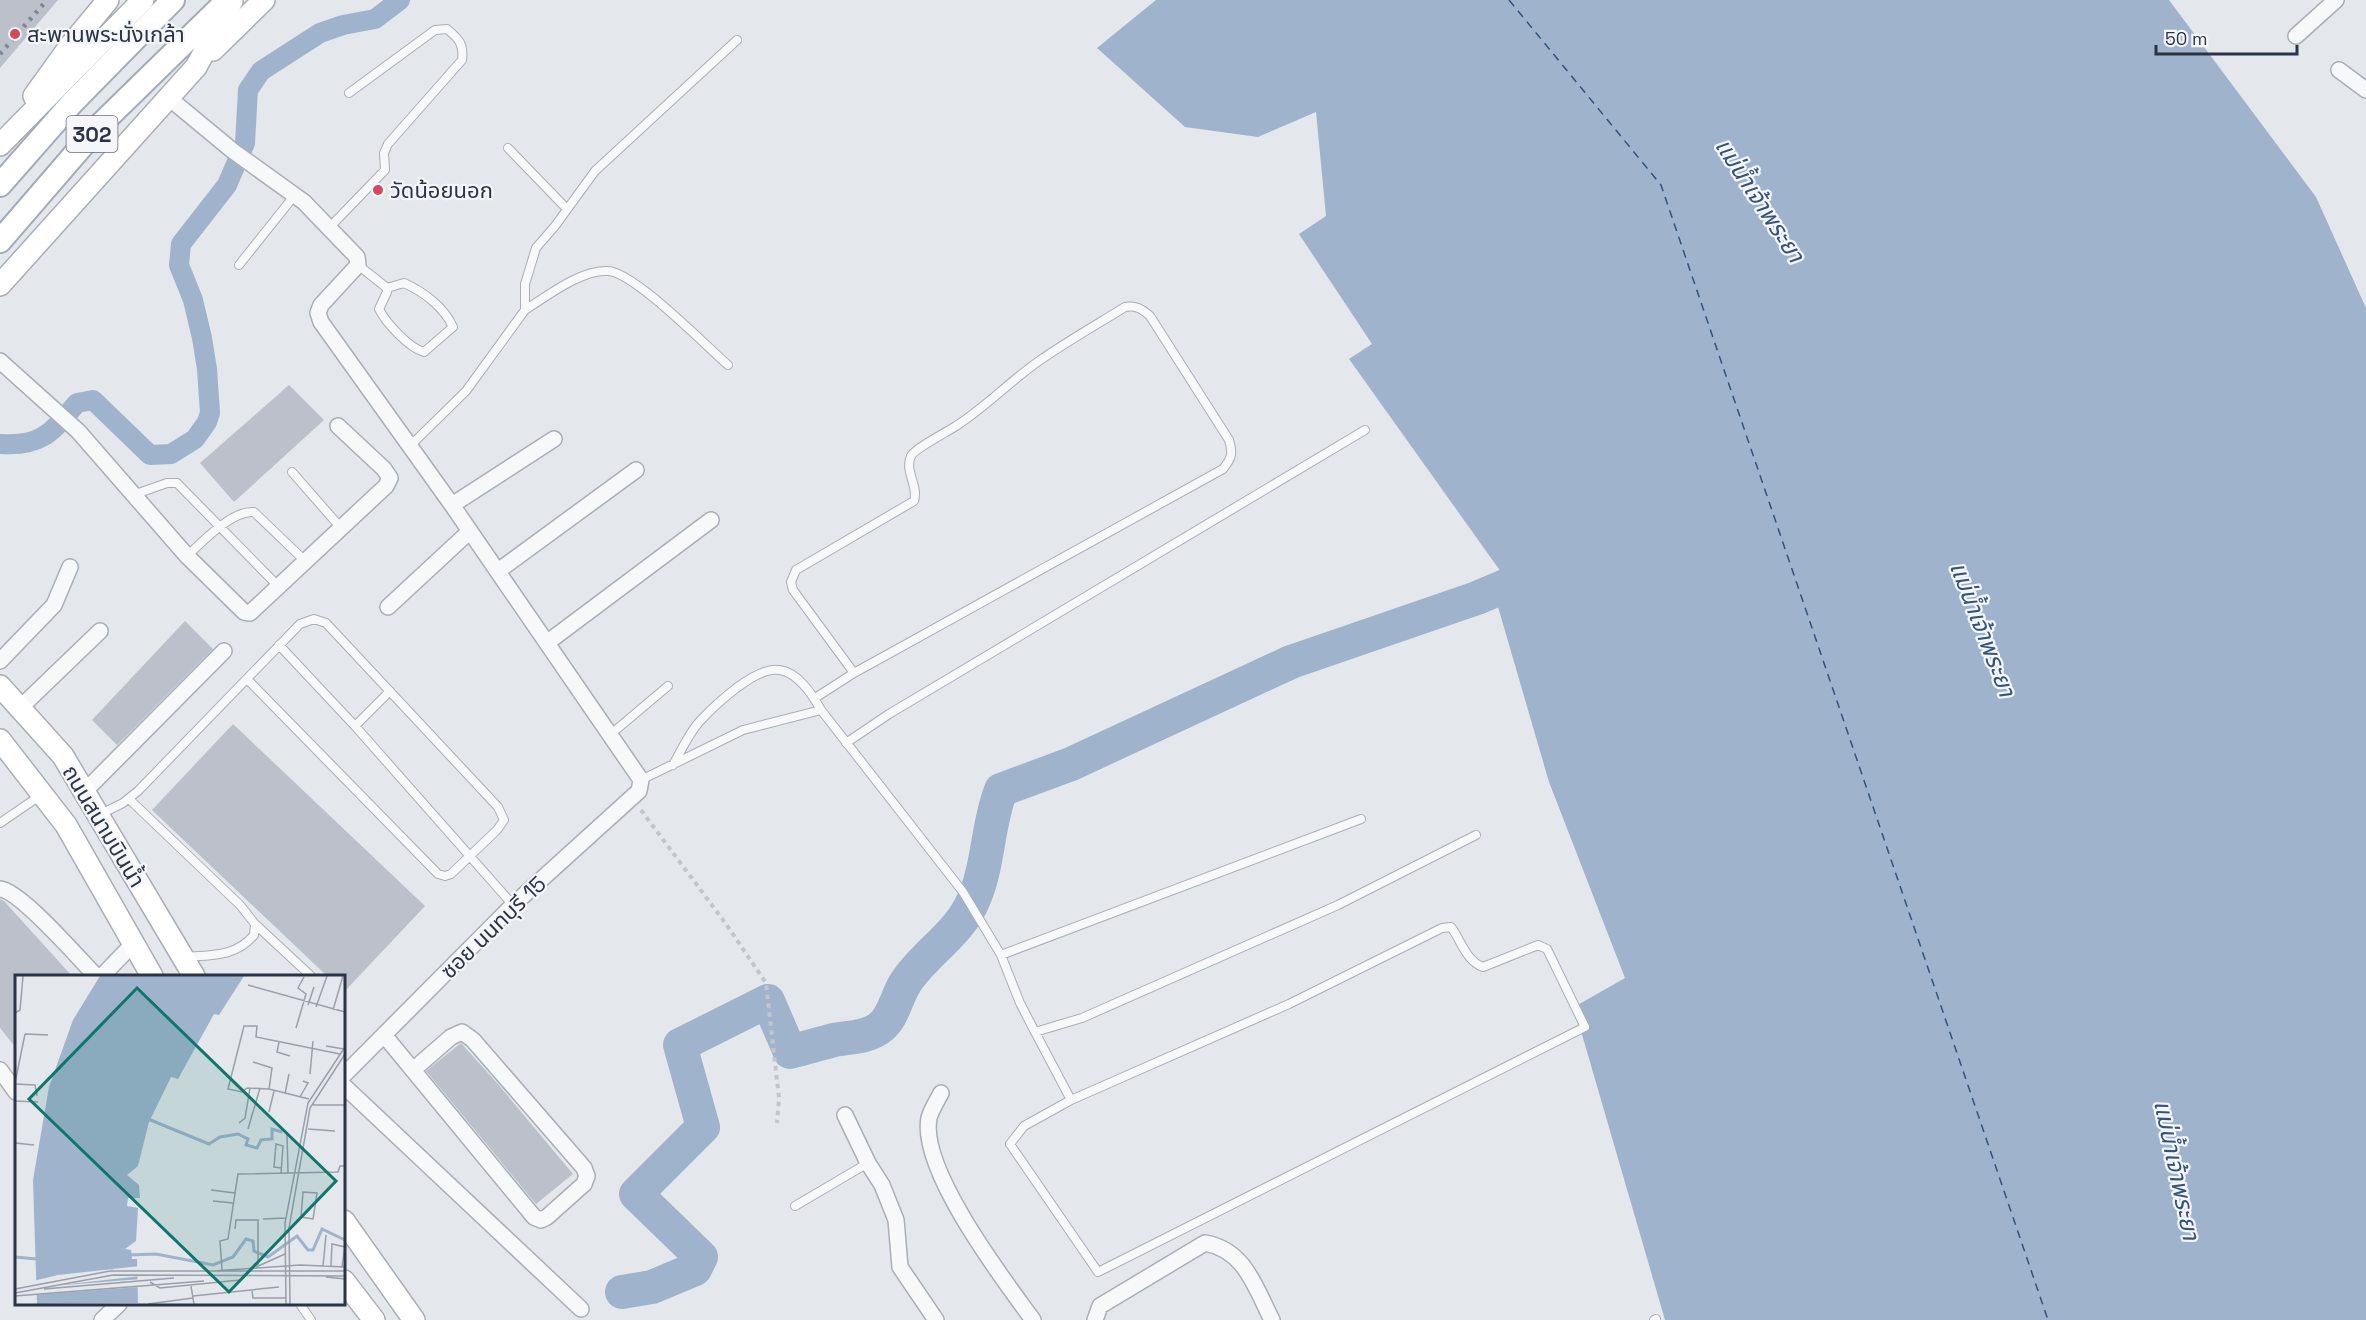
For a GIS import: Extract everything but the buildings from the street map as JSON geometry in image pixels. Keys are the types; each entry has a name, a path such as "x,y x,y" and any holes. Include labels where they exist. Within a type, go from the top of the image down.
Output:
{"main road":[{"path":"3,142 57,63 108,0"},
{"name":"302","path":"3,142 143,0"},
{"name":"302","path":"0,185 72,103 173,0"},
{"name":"302","path":"0,241 101,124 228,0"},
{"name":"302","path":"0,285 196,67 233,0"},
{"path":"196,67 264,0"},
{"name":"ถนนสนามบินน้ำ","path":"0,686 63,756 193,975"},
{"name":"ถนนสนามบินน้ำ","path":"0,740 66,825 151,975"},
{"path":"345,1222 414,1320"},
{"path":"345,1282 374,1320"}],"street":[{"path":"2296,36 2336,0"},
{"path":"2339,70 2366,90"},
{"path":"170,98 233,151 304,202 351,248 357,257 358,265 321,305 318,313 321,322 548,642 641,780"},
{"path":"0,361 78,431 187,556 244,612 250,614 386,486 390,478 384,469 338,426"},
{"path":"452,505 554,439"},
{"path":"498,571 636,470"},
{"path":"548,642 711,520"},
{"path":"388,607 470,531"},
{"path":"0,661 54,605 70,567"},
{"path":"21,707 100,631"},
{"path":"85,791 224,651"},
{"name":"ซอย นนทบุรี 15","path":"345,1074 513,905 632,798 639,791 641,780"},
{"path":"0,889 13,894 95,975"},
{"path":"103,975 133,944"},
{"path":"384,1035 534,1217 541,1220 547,1217 584,1184 587,1176 584,1168 473,1040 462,1032 451,1037 413,1070"},
{"path":"0,1070 15,1091"},
{"path":"345,1087 580,1310"},
{"path":"941,1093 929,1118 929,1139 935,1162 974,1239 1033,1320"},
{"path":"845,1115 868,1163 882,1185 896,1220 900,1267 936,1320"},
{"path":"1095,1320 1100,1306 1204,1243 1219,1246 1244,1264 1272,1320"},
{"path":"102,1320 118,1305"}],"lane":[{"path":"329,228 385,170 384,153 388,144 462,60 463,47 458,38 447,29 435,30 349,93"},
{"path":"525,310 525,284 536,248 595,171 737,40"},
{"path":"508,148 567,209"},
{"path":"239,265 294,196"},
{"path":"358,265 387,288"},
{"path":"410,446 466,391 525,310 570,283 592,273 610,271 637,284 728,365"},
{"path":"404,283 419,290 443,312 453,327 424,352 417,350 383,317 379,309 387,288 404,283"},
{"path":"815,698 854,673 1223,468 1230,460 1232,451 1229,440 1144,310 1132,306 1125,308 1038,361 964,421 917,448 909,461 916,494 914,501 796,570 790,582 793,590 854,673"},
{"path":"846,743 889,714 1365,430"},
{"path":"292,472 341,528"},
{"path":"132,495 166,483 177,483 278,586"},
{"path":"187,556 220,526 248,511 254,512 305,561"},
{"path":"98,815 129,799 300,624 314,619 326,623 498,807 504,819 497,830 451,874 445,876 438,874 247,679"},
{"path":"279,645 355,726 513,905"},
{"path":"673,765 699,722 755,675 768,669 781,670 798,678 963,892 1001,955 1020,1003 1071,1100"},
{"path":"612,734 668,686"},
{"path":"355,726 390,691"},
{"path":"641,780 743,730 821,710"},
{"path":"0,823 42,794"},
{"path":"129,799 310,975"},
{"path":"1001,955 1361,819"},
{"path":"1035,1032 1082,1018 1338,904 1476,835"},
{"path":"183,957 220,955 239,950 254,935 255,924"},
{"path":"1451,927 1468,955 1476,964 1483,967 1538,945 1547,949 1585,1027 1098,1272 1010,1144 1024,1126 1071,1100 1289,1004 1442,928 1451,927"},
{"path":"795,1206 868,1163"},
{"path":"301,1305 311,1320"}],"path":[{"path":"632,798 726,924 766,983 779,1098 777,1123"}],"water":[{"name":"แม่น้ำเจ้าพระยา","path":"1156,0 2169,0 2316,197 2366,308 2366,1320 1665,1320 1574,1007 1625,978 1549,782 1489,576 1501,572 1349,359 1372,344 1299,234 1326,216 1316,112 1258,137 1185,127 1097,48"}],"waterway":[{"path":"0,444 26,443 45,436 77,403 93,400 150,455 171,454 195,439 207,422 210,413 207,369 193,300 179,265 181,244 227,185 245,143 248,90 261,71 320,33 343,25 375,19 400,0"},
{"path":"622,1292 652,1287 695,1269 701,1257 636,1194 703,1127 680,1045 768,1001 790,1052 834,1040 862,1036 878,1029 888,1019 906,982 967,913 982,874 996,803 1001,790 1071,764 1291,662 1477,598 1538,572"}],"ferry route":[{"path":"1509,0 1661,185 2048,1320"}],"railway":[{"path":"0,54 47,0"}],"place":[{"name":"สะพานพระนั่งเกล้า","path":"15,34"},
{"name":"วัดน้อยนอก","path":"378,190"}]}
